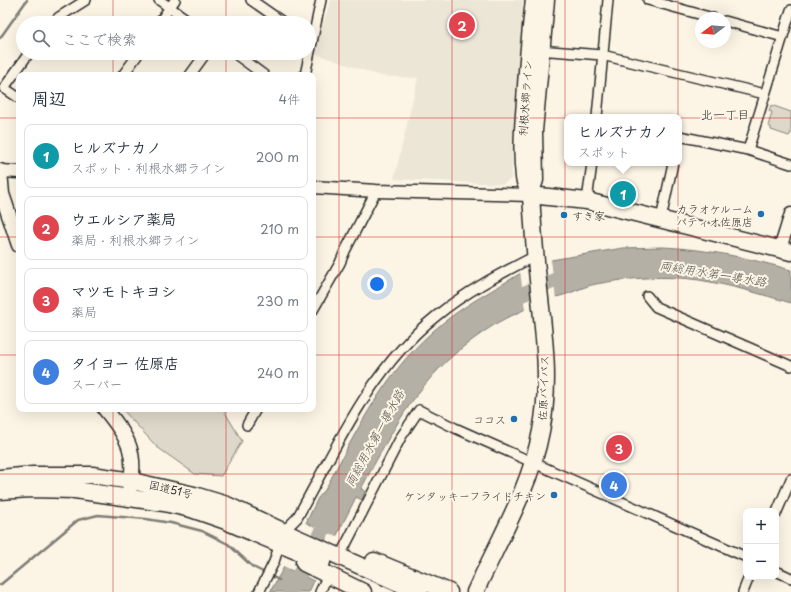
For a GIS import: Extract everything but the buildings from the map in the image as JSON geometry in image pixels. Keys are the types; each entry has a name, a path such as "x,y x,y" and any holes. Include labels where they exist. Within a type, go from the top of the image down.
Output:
{"highway":[{"name":"利根水郷ライン","path":"534,0 535,50"},
{"name":"利根水郷ライン","path":"530,195 524,179 523,131 535,50 546,0"},
{"path":"530,195 588,201 786,250"},
{"name":"佐原バイパス","path":"475,592 516,504 533,461 541,432 546,375 530,195"},
{"name":"国道51号","path":"0,491 31,488 92,475 132,481 194,495 227,505 254,517 286,540"},
{"name":"国道51号","path":"0,478 54,482 97,492 191,509 286,540"},
{"path":"286,540 331,559 419,592"},
{"path":"286,540 331,559 391,592"},
{"path":"331,559 363,592"},
{"path":"331,559 449,592"}],"main road":[{"path":"0,171 2,194 16,236"},
{"path":"107,412 125,437 131,449 133,460 132,481 128,497"}],"street":[{"path":"60,16 86,0"},
{"path":"159,0 173,4 185,16"},
{"path":"251,0 274,16"},
{"path":"316,20 321,0"},
{"path":"597,114 608,0"},
{"path":"648,0 695,13"},
{"path":"164,16 173,4"},
{"path":"748,150 791,10"},
{"path":"731,23 783,37"},
{"path":"535,50 602,55 765,94"},
{"path":"16,96 4,88 24,60"},
{"path":"125,72 134,60"},
{"path":"192,72 201,60"},
{"path":"244,60 260,72"},
{"path":"306,72 308,60"},
{"path":"682,137 748,150 791,164"},
{"path":"588,201 592,166"},
{"path":"661,220 672,166"},
{"path":"0,171 16,172"},
{"path":"316,187 376,191 530,195"},
{"path":"316,305 340,263 344,252 376,191"},
{"path":"786,250 791,214"},
{"path":"259,592 297,518 358,408 372,386 408,342 434,317 481,284 535,258"},
{"path":"647,296 656,307 791,366"},
{"path":"320,592 331,559 401,437 419,410 455,428 533,461 743,556"},
{"path":"247,425 254,412"},
{"path":"779,508 791,479"},
{"path":"779,572 791,578"},
{"path":"743,592 748,580"}],"shaded area":[{"path":"331,0 524,0 511,179 503,184 394,179 418,78 380,76 316,54 316,44"},
{"path":"771,105 791,112 791,134 789,136 771,130 771,127 768,126 772,112 769,111"},
{"path":"125,412 225,412 242,441 221,476 195,474 157,447"}],"water":[{"path":"663,247 728,255 791,270 791,303 722,284 686,278 647,278 609,282 591,285 565,295 555,297 551,260 623,248"},
{"path":"521,273 525,309 500,321 473,339 430,378 404,412 361,489 365,491 362,500 356,497 336,537 306,523 318,498 325,490 362,421 390,379 406,359 424,340 453,315"},
{"path":"284,567 314,581 309,592 270,592"}],"pier":[{"path":"551,258 556,299 553,298"},
{"path":"520,271 523,272 527,309 525,311"},
{"path":"305,523 338,537 335,539 305,525"}],"waterway":[{"path":"0,38 27,0"},
{"name":"両総用水第一導水路","path":"504,302 573,274"},
{"name":"両総用水第一導水路","path":"290,592 332,513"},
{"path":"0,585 78,520 98,515 146,519 171,523 202,531 228,544 253,567 279,580"}],"place":[{"name":"ウエルシア薬局","path":"462,25"},
{"name":"ヒルズナカノ","path":"623,194"},
{"name":"カラオケルーム パティオ佐原店","path":"761,214"},
{"name":"すき家","path":"564,215"},
{"name":"ココス","path":"514,419"},
{"name":"マツモトキヨシ","path":"619,448"},
{"name":"タイヨー 佐原店","path":"614,485"},
{"name":"ケンタッキーフライドチキン","path":"554,495"}],"district":[{"name":"北一丁目","path":"725,114"}]}
